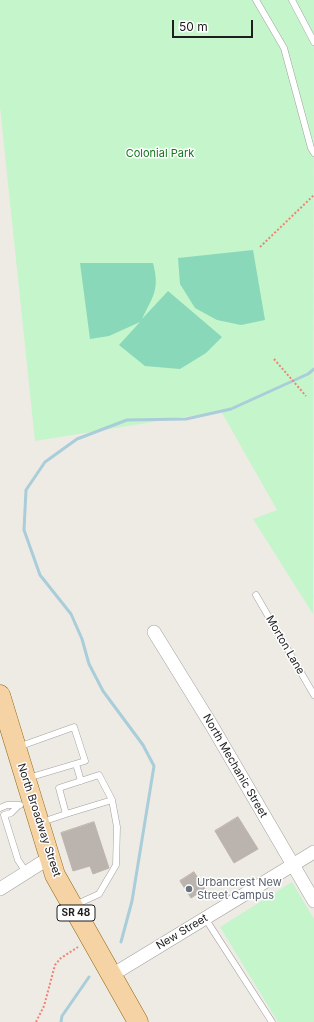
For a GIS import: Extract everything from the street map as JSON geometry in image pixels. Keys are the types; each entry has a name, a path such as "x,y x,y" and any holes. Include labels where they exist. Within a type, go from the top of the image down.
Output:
{"main road":[{"name":"North Broadway Street","path":"0,695 25,779 25,804 38,823 55,874 138,1022"}],"street":[{"name":"North Mechanic Street","path":"154,632 212,726 314,901"},
{"name":"New Street","path":"112,976 167,940 314,852"},
{"path":"0,888 49,858"}],"lane":[{"path":"256,0 284,48 311,148 314,153"},
{"path":"292,0 314,42"},
{"name":"Morton Lane","path":"256,595 314,695"},
{"path":"15,747 74,727 85,761 25,779"},
{"path":"76,764 81,780"},
{"path":"66,814 58,788 99,775 112,800 117,827 116,865 99,894 72,906"},
{"path":"38,823 112,800"},
{"path":"0,808 6,805 25,804"},
{"path":"25,804 11,813 4,815 18,860 26,872"},
{"path":"205,918 272,1022"}],"path":[{"path":"260,247 314,194"},
{"path":"274,359 306,396"},
{"path":"36,1022 44,1006 55,965 61,958 91,940"}],"green space":[{"name":"Colonial Park","path":"0,0 314,0 313,614 253,519 277,510 221,411 35,441 0,107"},
{"path":"253,250 265,320 241,325 217,320 195,308 180,284 178,258"},
{"path":"80,263 153,263 156,280 155,287 152,298 142,319 168,291 222,337 206,353 180,369 145,366 119,345 140,322 109,336 90,339"},
{"path":"292,882 314,919 314,1022 278,1022 220,927"}],"building":[{"path":"238,817 258,849 234,863 215,831"},
{"path":"94,822 109,868 93,874 90,866 73,871 61,833"},
{"path":"194,872 205,889 191,898 180,881"}],"waterway":[{"path":"121,942 132,901 154,766 143,745 103,691 89,664 82,639 71,614 40,575 24,530 26,490 45,462 77,439 127,420 186,419 231,409 308,374 314,369"},
{"path":"61,1022 62,1016 89,977"}],"place":[{"name":"Urbancrest New Street Campus","path":"189,889"}]}
